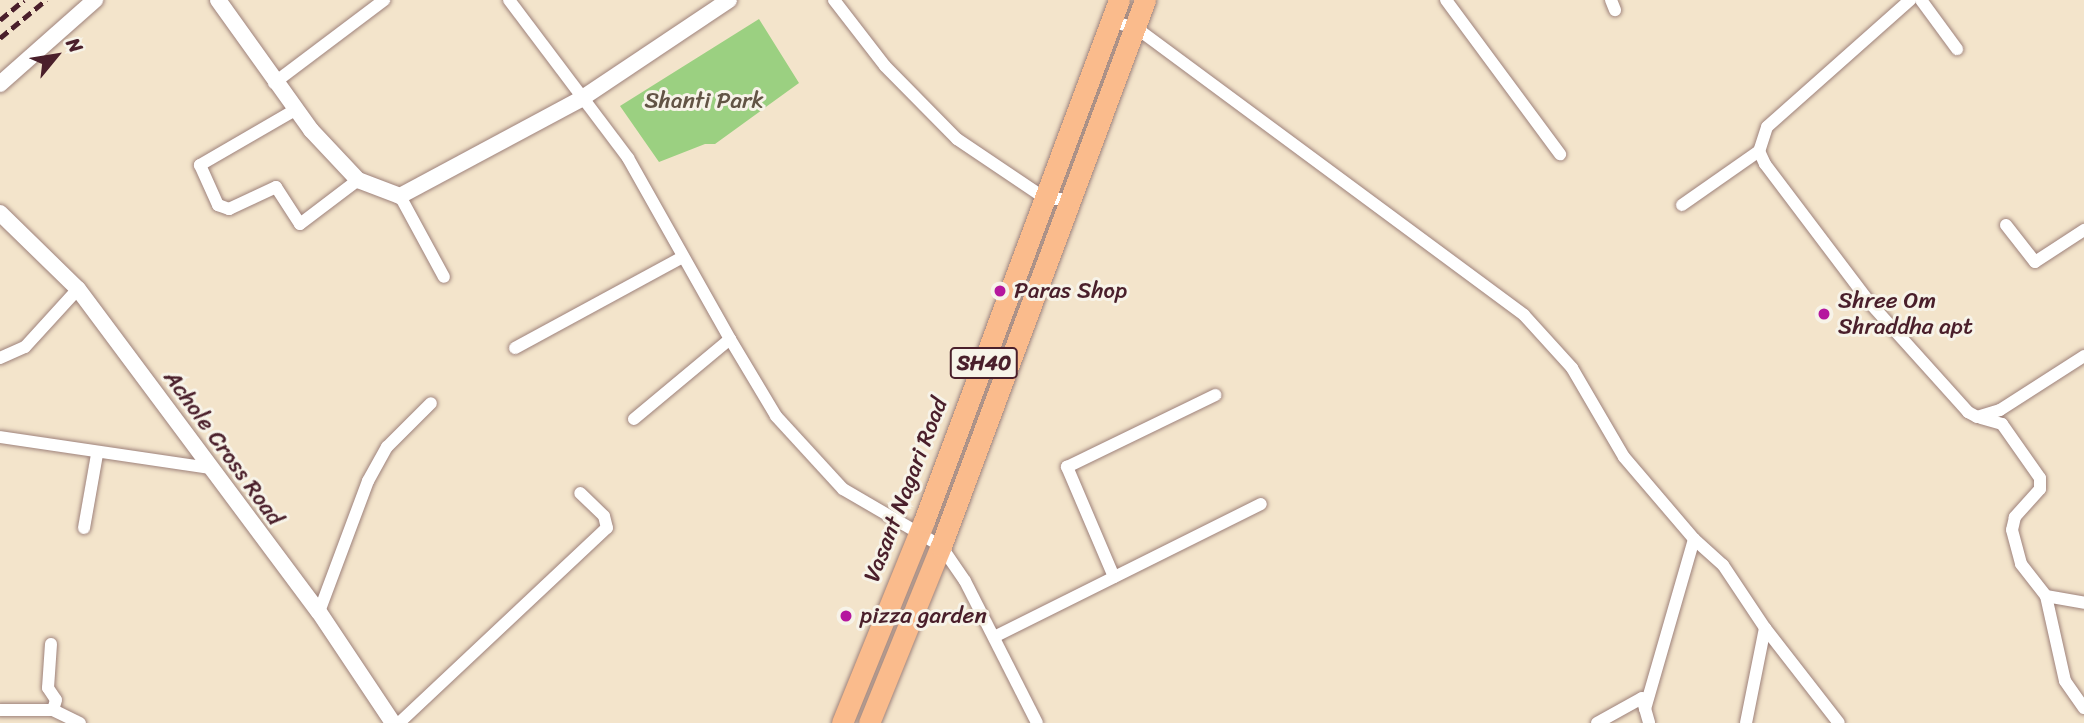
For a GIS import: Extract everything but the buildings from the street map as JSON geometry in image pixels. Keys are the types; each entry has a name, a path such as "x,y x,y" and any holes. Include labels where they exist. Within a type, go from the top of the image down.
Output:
{"main road":[{"name":"Vasant Nagari Road","path":"842,723 918,536 1119,0"},
{"name":"SH40","path":"869,723 941,545 1145,0"}],"street":[{"path":"0,84 95,0"},
{"path":"218,0 274,83 358,180 400,196 444,277"},
{"path":"274,83 384,0"},
{"path":"509,0 628,158 681,258 776,416 843,489 918,536 941,545 994,637 1037,723"},
{"path":"400,196 581,99 729,0"},
{"path":"834,0 858,36 924,109 957,139 1046,199 1072,199"},
{"path":"1446,0 1560,153"},
{"path":"1682,205 1759,150 1767,127 1910,0"},
{"path":"1921,0 1957,49"},
{"path":"1111,22 1135,27 1524,314 1572,368 1625,457 1694,540 1723,565 1765,628 1839,723"},
{"path":"295,110 200,165 218,205 229,209 276,187 300,224 358,180"},
{"path":"1759,150 1870,303 1977,417 2002,424 2040,478 2040,489 2015,517 2012,530 2021,564 2046,596 2065,681 2084,708"},
{"name":"Achole Cross Road","path":"0,213 78,289 319,612 393,723"},
{"path":"2007,225 2035,262 2084,230"},
{"path":"515,348 681,258"},
{"path":"0,358 25,347 78,289"},
{"path":"634,419 730,340"},
{"path":"1977,417 2000,410 2084,356"},
{"path":"1114,577 1067,467 1216,395"},
{"path":"319,612 368,481 387,447 431,403"},
{"path":"0,438 97,454 211,468"},
{"path":"84,528 97,454"},
{"path":"399,723 607,528 604,516 580,494"},
{"path":"994,637 1261,504"},
{"path":"1645,709 1694,540"},
{"path":"2046,596 2084,603"},
{"path":"1746,723 1765,628"},
{"path":"51,644 48,688 56,700 53,710"},
{"path":"1597,723 1642,698 1649,723"},
{"path":"0,710 53,710 80,723"}],"green space":[{"name":"Shanti Park","path":"759,19 799,83 715,144 705,144 659,162 620,106"}],"railway":[{"path":"0,20 24,0"},
{"path":"0,38 46,0"}],"place":[{"name":"Paras Shop","path":"1000,291"},
{"name":"Shree Om Shraddha apt","path":"1824,314"},
{"name":"pizza garden","path":"846,616"}]}
